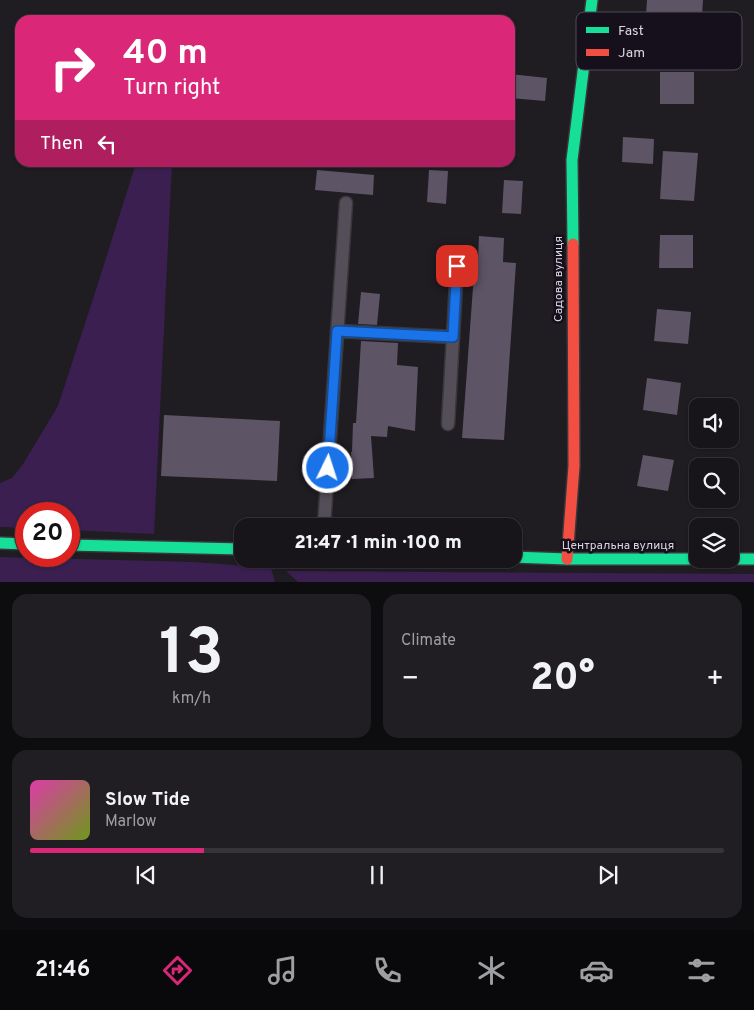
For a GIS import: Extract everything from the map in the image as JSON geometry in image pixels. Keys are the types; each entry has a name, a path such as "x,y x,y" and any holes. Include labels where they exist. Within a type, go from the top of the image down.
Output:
{"street":[{"name":"Садова вулиця","path":"567,559 574,466 572,160 583,70"},
{"path":"0,543 15,544"},
{"path":"80,545 234,549"},
{"name":"Центральна вулиця","path":"522,557 754,560"}],"lane":[{"path":"325,518 346,203"},
{"path":"448,424 457,266"},
{"path":"337,331 453,337"}],"shaded area":[{"path":"135,167 172,167 154,534 80,531 80,502 15,502 15,528 0,527 0,483 12,478 23,464 58,406"},
{"path":"0,557 15,557 15,567 80,567 80,559 194,562 234,565 234,568 271,568 275,582 0,582"},
{"path":"286,571 754,574 754,582 298,582"}],"building":[{"path":"647,0 703,0 702,12 646,12"},
{"path":"660,72 694,72 694,104 660,104"},
{"path":"515,75 547,78 545,101 515,98"},
{"path":"623,137 654,139 653,164 622,162"},
{"path":"663,151 698,153 694,201 660,199"},
{"path":"317,170 374,175 373,195 315,190"},
{"path":"429,170 448,171 446,204 427,202"},
{"path":"504,180 523,181 521,214 502,213"},
{"path":"660,235 693,235 693,268 659,268"},
{"path":"479,236 504,238 503,262 516,263 504,440 462,438 475,260 478,260"},
{"path":"361,292 380,294 377,325 358,324"},
{"path":"657,309 691,312 688,344 654,341"},
{"path":"361,341 398,343 397,365 418,367 415,431 388,426 387,437 371,436 374,478 352,479 351,452 353,423 356,423"},
{"path":"647,378 681,383 677,415 643,410"},
{"path":"164,415 280,421 277,481 161,476"},
{"path":"643,455 674,460 668,491 637,486"}],"traffic: fast":[{"path":"590,12 592,0"},
{"path":"573,244 572,160 583,70"},
{"path":"0,543 15,544"},
{"path":"80,545 234,549"},
{"path":"522,557 754,559"}],"traffic: jam":[{"path":"567,559 574,466 573,244"}],"route":[{"path":"328,468 337,331 453,337 457,266"}]}
